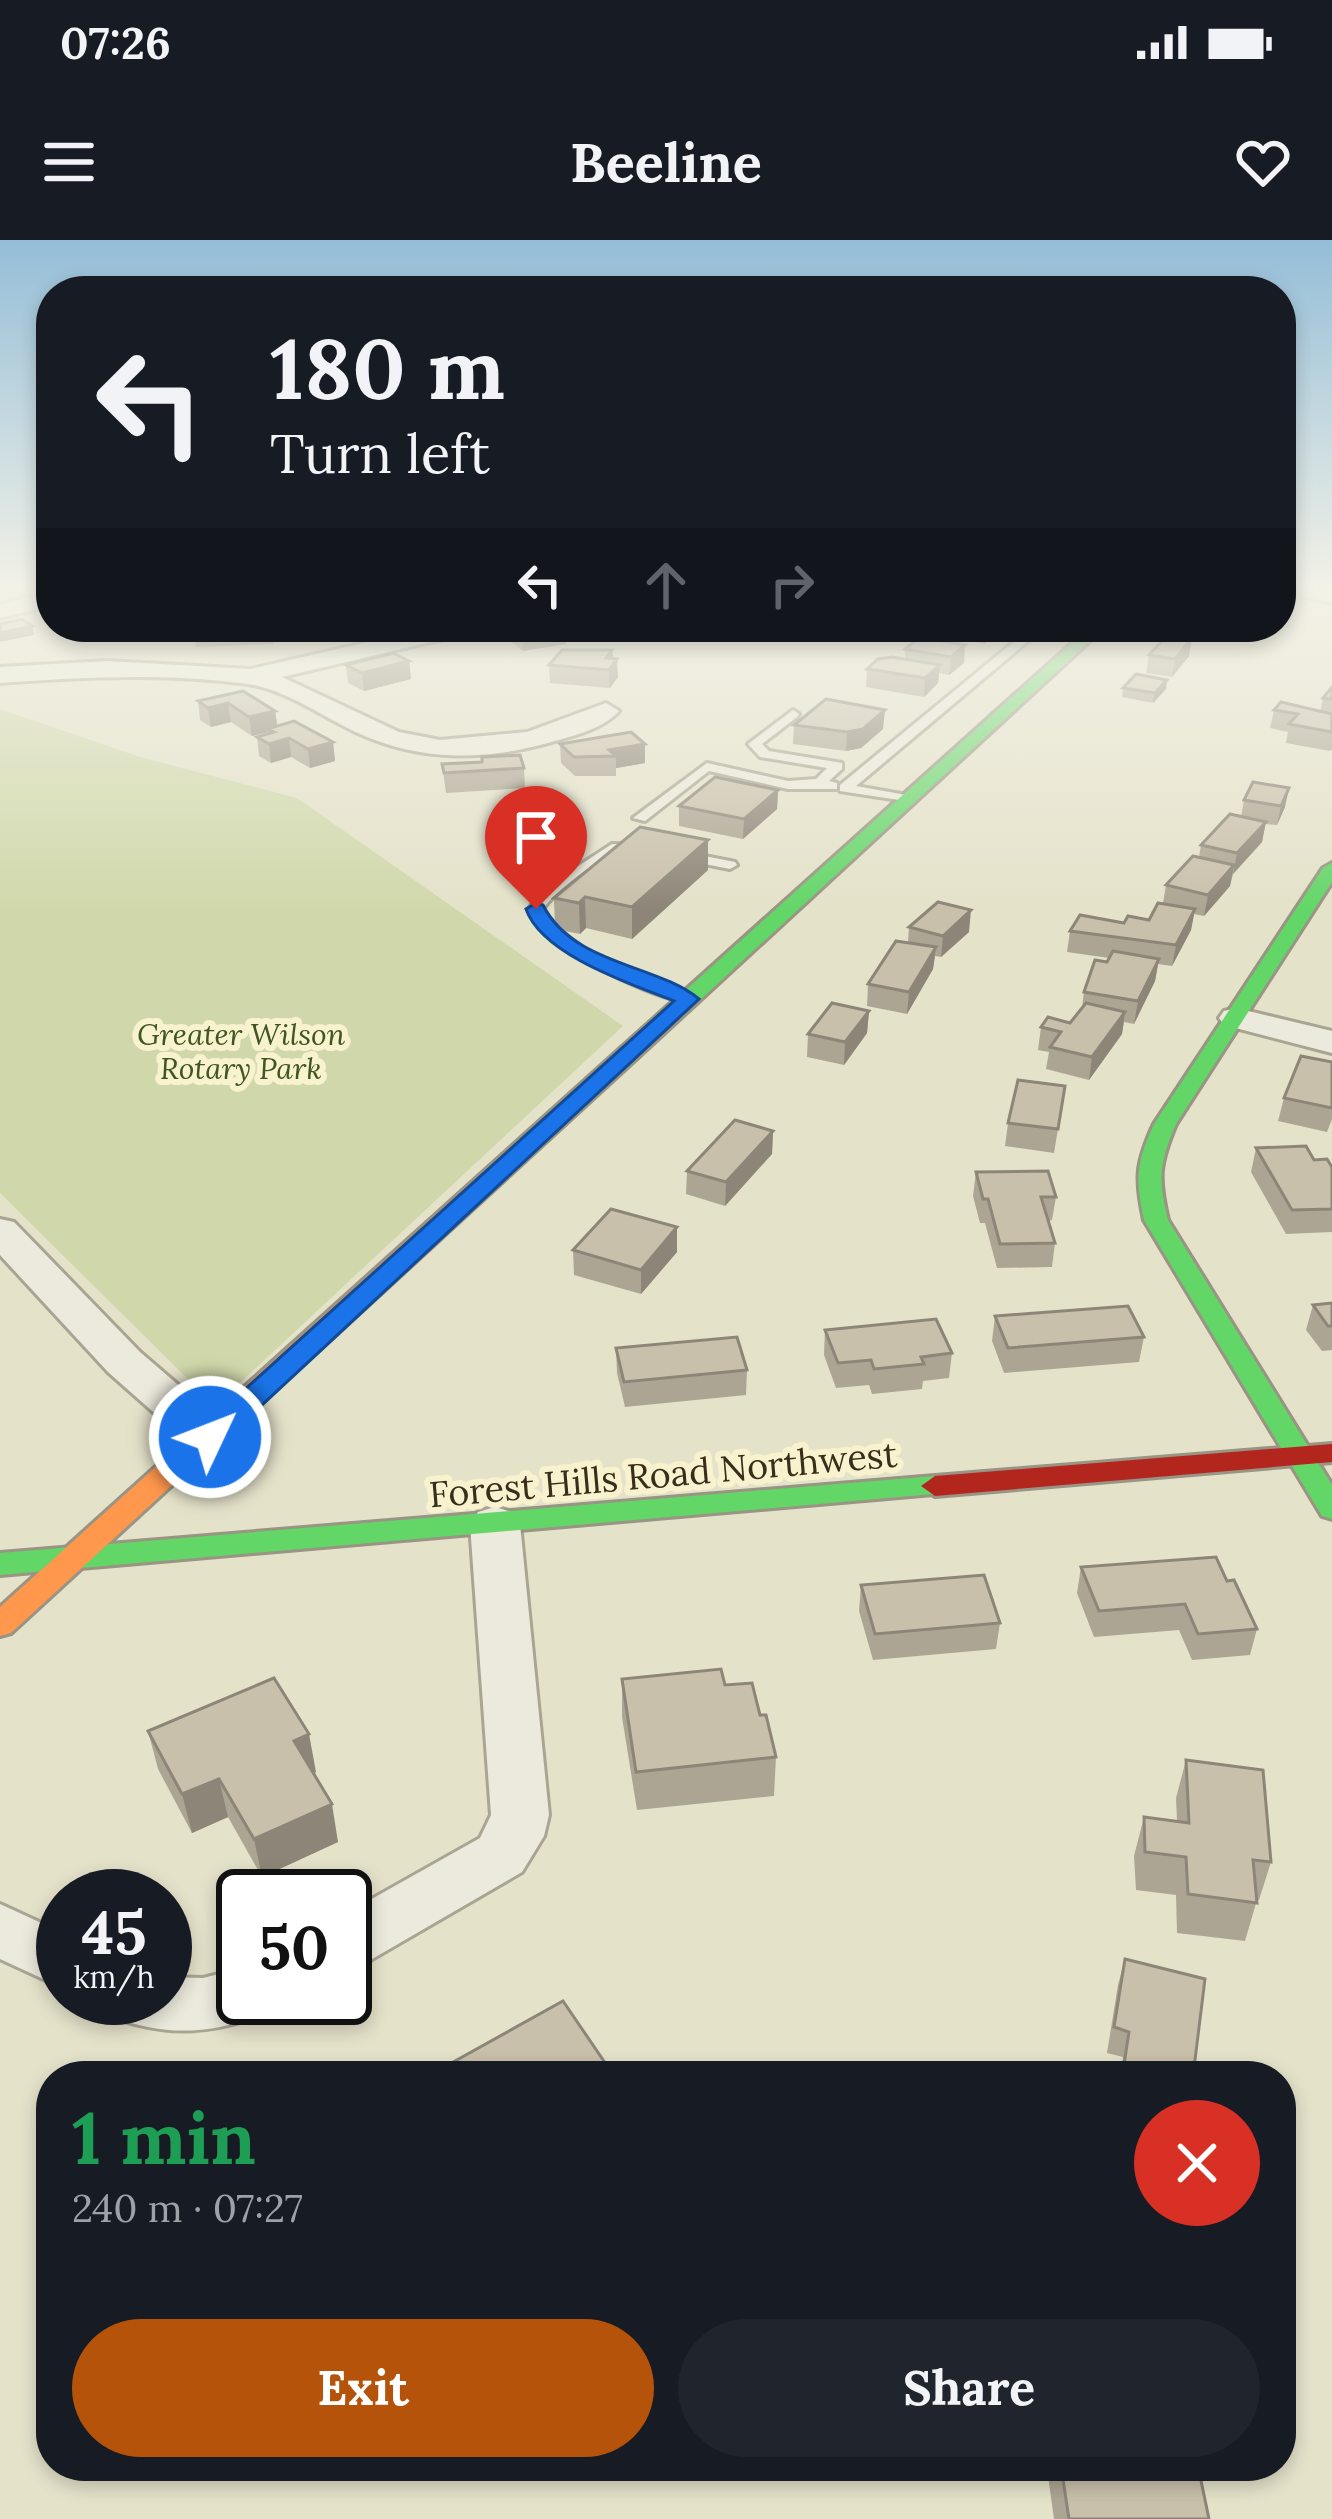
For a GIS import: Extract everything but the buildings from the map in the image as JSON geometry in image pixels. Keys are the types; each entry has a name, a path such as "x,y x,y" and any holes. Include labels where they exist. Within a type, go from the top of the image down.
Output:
{"main road":[{"path":"0,1625 1020,697"},
{"path":"1332,868 1150,1151 1146,1191 1163,1235 1332,1509"},
{"name":"Forest Hills Road Northwest","path":"0,1564 1332,1453"}],"street":[{"path":"311,697 387,738 423,746 496,745 589,721 606,711"},
{"path":"1236,1018 1332,1042"},
{"path":"0,1231 124,1362 210,1437"},
{"path":"372,1929 501,1856 514,1836 520,1815 495,1524"},
{"path":"0,1930 36,1948"}],"lane":[{"path":"845,788 954,697"},
{"path":"793,714 754,744 765,754 837,766 820,783"},
{"path":"640,818 707,767 788,785 820,783 907,800"},
{"path":"653,849 612,848 544,894 536,909 542,926 615,971 688,999"},
{"path":"672,853 730,865"}],"green space":[{"name":"Greater Wilson Rotary Park","path":"0,709 140,757 297,798 623,1026 215,1406 0,1193"}],"traffic: fast":[{"path":"629,1053 1021,697"},
{"path":"1332,868 1165,1124 1147,1180 1156,1220 1332,1509"},
{"path":"0,1564 935,1486"}],"traffic: slow":[{"path":"0,1625 629,1053"}],"traffic: jam":[{"path":"935,1486 1332,1453"}],"route":[{"path":"210,1437 688,999 615,971 542,926 536,909"}]}
